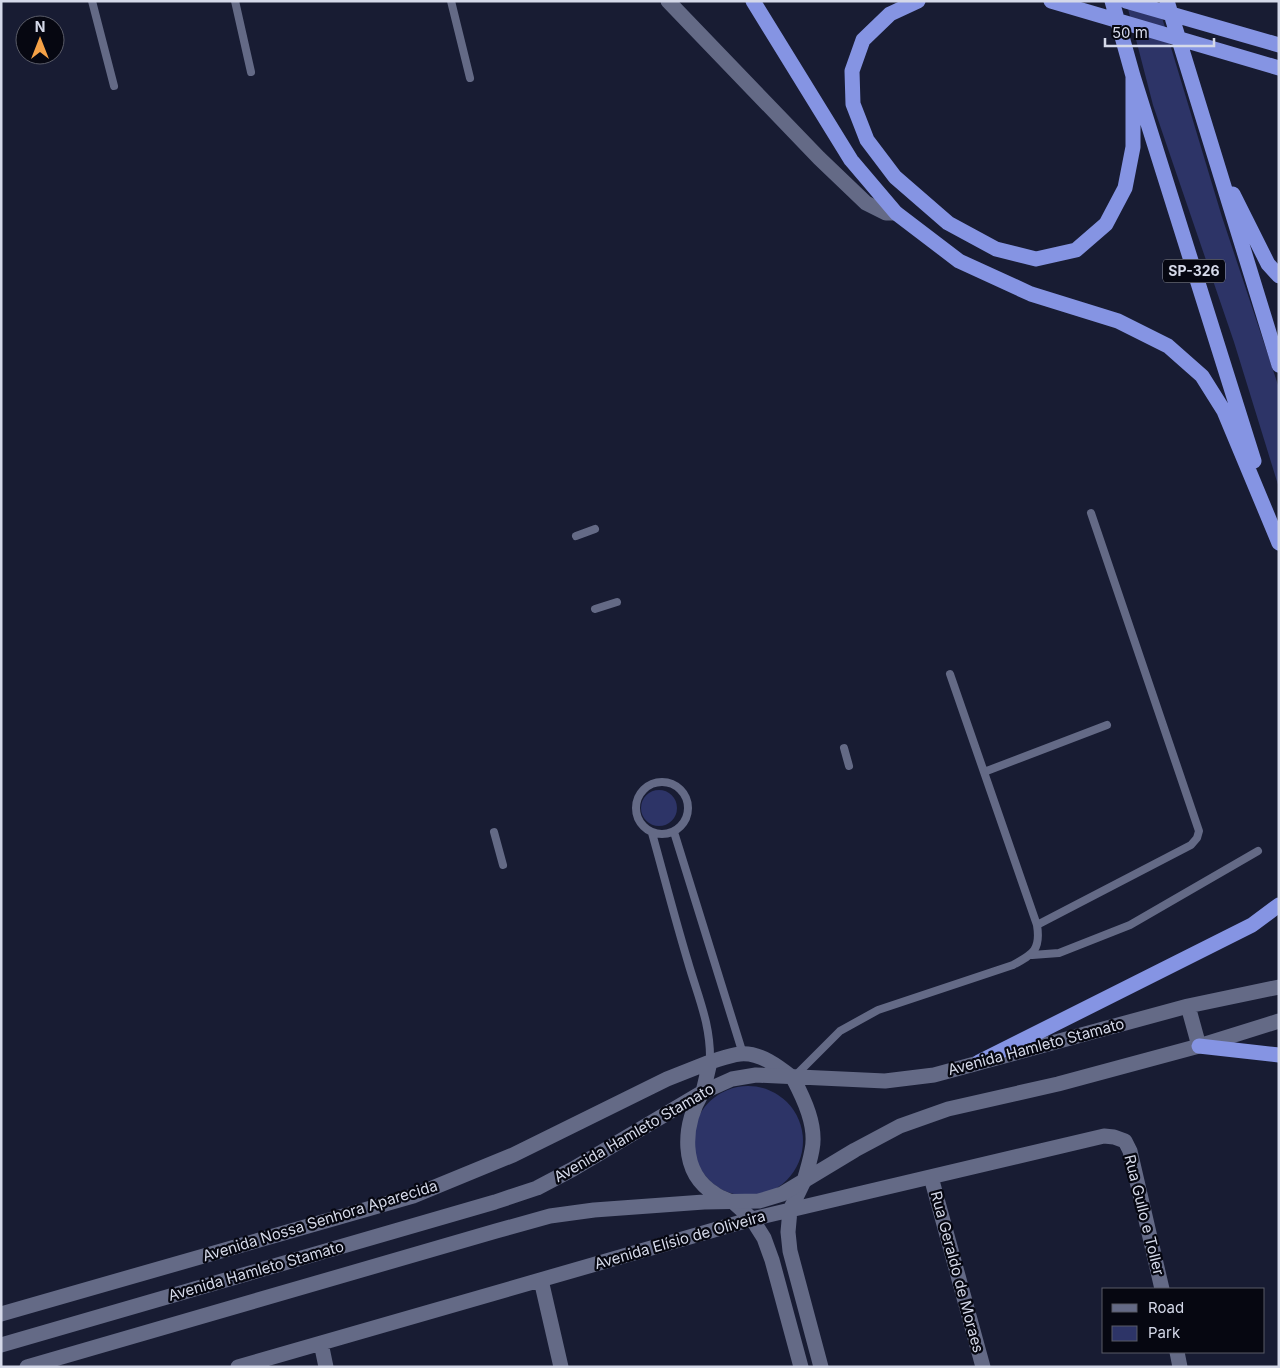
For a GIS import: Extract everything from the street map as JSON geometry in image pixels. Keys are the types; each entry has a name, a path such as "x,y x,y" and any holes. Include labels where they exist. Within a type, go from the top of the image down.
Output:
{"highway":[{"path":"753,1 850,160 896,213 959,260 1030,294 1118,321 1168,346 1202,376 1224,411 1279,544"},
{"path":"918,1 890,14 863,40 852,71 854,104 867,140 895,177 948,223 996,249 1036,259 1076,250 1106,224 1125,188 1133,147 1133,76"},
{"path":"1051,1 1279,68"},
{"name":"SP-326","path":"1112,1 1133,76 1279,539"},
{"path":"1126,1 1279,45"},
{"name":"SP-326","path":"1167,1 1279,365"},
{"path":"1213,154 1268,264 1279,276"},
{"path":"979,1062 1252,926 1279,905"},
{"path":"1199,1046 1279,1055"}],"street":[{"path":"668,1 819,158 866,203 886,213 896,213"},
{"name":"Avenida Hamleto Stamato","path":"1,1345 495,1202 537,1188 573,1169 703,1092 732,1079 756,1075 884,1081 934,1075 1188,1006 1279,986"},
{"path":"1188,1006 1199,1046"},
{"name":"Avenida Hamleto Stamato","path":"27,1367 550,1216 594,1210 758,1201 782,1194 855,1150 900,1126 948,1109 1058,1084 1199,1046 1279,1021"},
{"path":"744,1054 773,1063 793,1078 808,1112 812,1130 812,1148 804,1181 790,1210 788,1232 790,1251 821,1367"},
{"name":"Avenida Nossa Senhora Aparecida","path":"1,1314 413,1196 513,1155 666,1079 710,1062 744,1054"},
{"path":"710,1062 703,1092 689,1124 687,1145 691,1164 701,1181 715,1194 733,1202 752,1219 764,1238 772,1260 801,1367"},
{"name":"Avenida Elísio de Oliveira","path":"238,1367 752,1219 1104,1136 1125,1141"},
{"name":"Rua Gullo e Toller","path":"1125,1141 1132,1160 1162,1288"},
{"name":"Rua Geraldo de Moraes","path":"931,1177 983,1367"},
{"path":"542,1280 562,1367"},
{"path":"321,1343 326,1367"},
{"path":"1177,1353 1180,1367"}],"lane":[{"path":"92,1 114,86"},
{"path":"235,1 251,72"},
{"path":"451,1 470,78"},
{"path":"1037,925 1191,845 1197,838 1199,831 1091,513"},
{"path":"576,536 595,529"},
{"path":"595,609 617,602"},
{"path":"950,674 1037,925 1039,934 1032,955"},
{"path":"984,772 1107,725"},
{"path":"844,748 849,766"},
{"path":"665,782 677,786 685,795 688,812 685,820 674,832 666,834 652,832 640,824 637,818 635,806 640,793 651,784 665,782"},
{"path":"494,832 503,865"},
{"path":"652,832 707,1024 711,1042 710,1062"},
{"path":"674,832 744,1054"},
{"path":"793,1078 840,1031 878,1010 1013,965 1032,955 1059,953 1130,925 1258,850"}],"green space":[{"path":"1126,1 1157,1 1222,217 1279,388 1279,488 1234,342 1153,105"},
{"path":"659,790 666,791 672,795 676,801 676,815 672,821 666,825 659,826 652,825 646,821 642,815 641,808 642,801 646,795 652,791"},
{"path":"748,1086 769,1090 787,1102 799,1120 803,1141 799,1162 787,1180 769,1192 748,1196 727,1192 709,1180 697,1162 693,1141 697,1120 709,1102 727,1090"}]}
